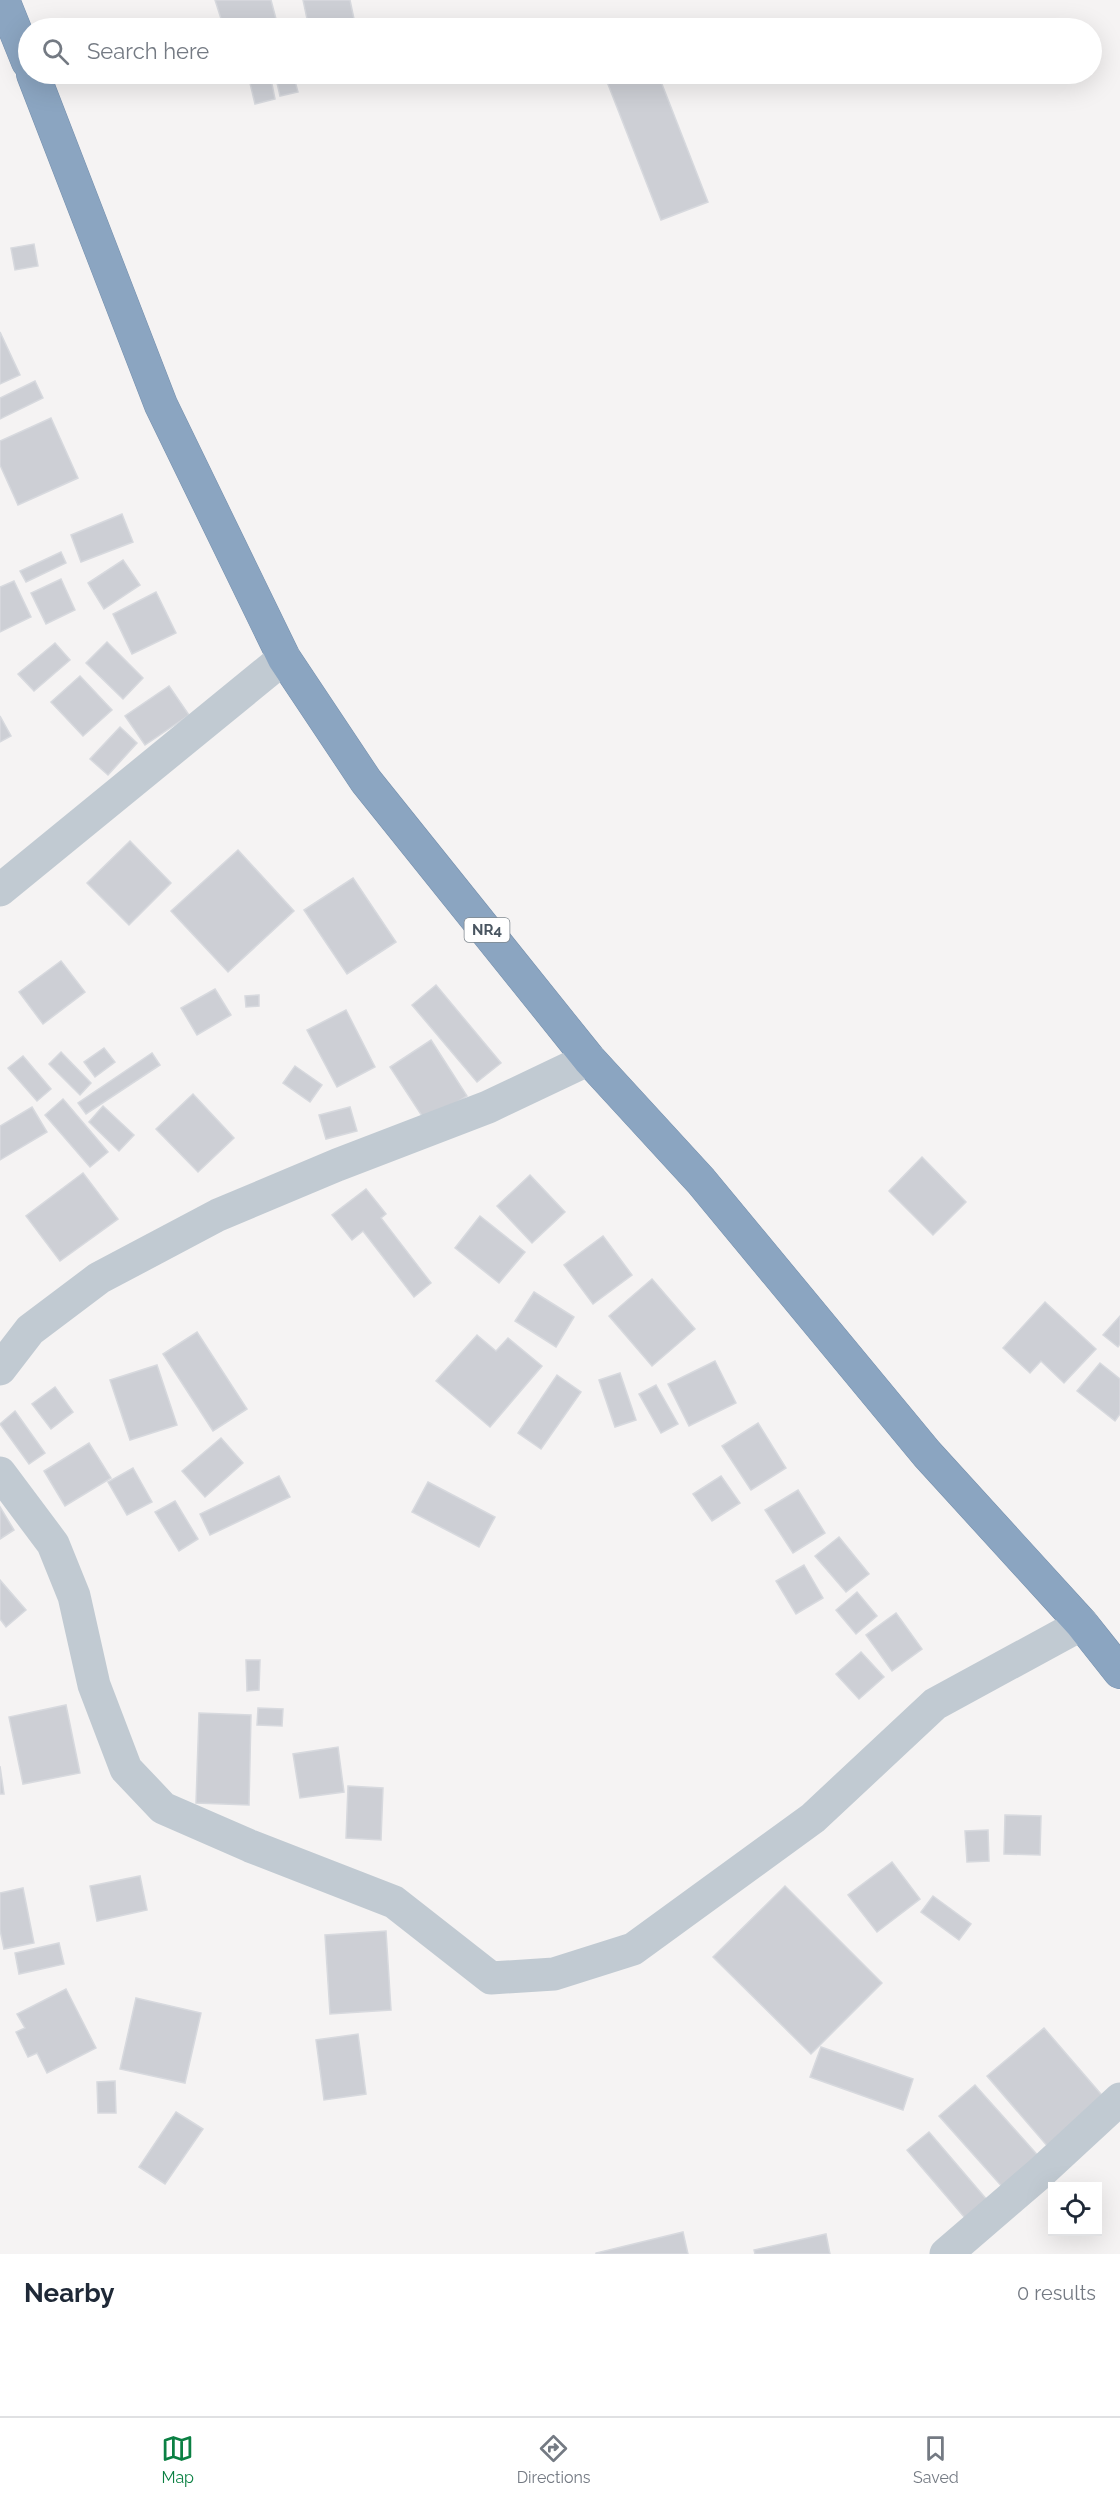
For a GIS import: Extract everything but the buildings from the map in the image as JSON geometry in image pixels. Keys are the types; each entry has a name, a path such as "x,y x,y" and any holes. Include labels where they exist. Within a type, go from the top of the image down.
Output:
{"highway":[{"path":"3,0 18,37"},
{"name":"NR4","path":"37,84 161,405 284,658 366,781 589,1059 701,1181 927,1454 1082,1624 1120,1672"}],"street":[{"path":"0,890 284,658"},
{"path":"0,1369 30,1330 109,1272 218,1215 337,1165 488,1107 589,1059"},
{"path":"0,1473 53,1544 74,1596 94,1685 126,1769 163,1808 250,1846 394,1902 491,1978 554,1974 633,1949 813,1818 935,1704 1082,1624"},
{"path":"946,2254 1120,2099"}]}
